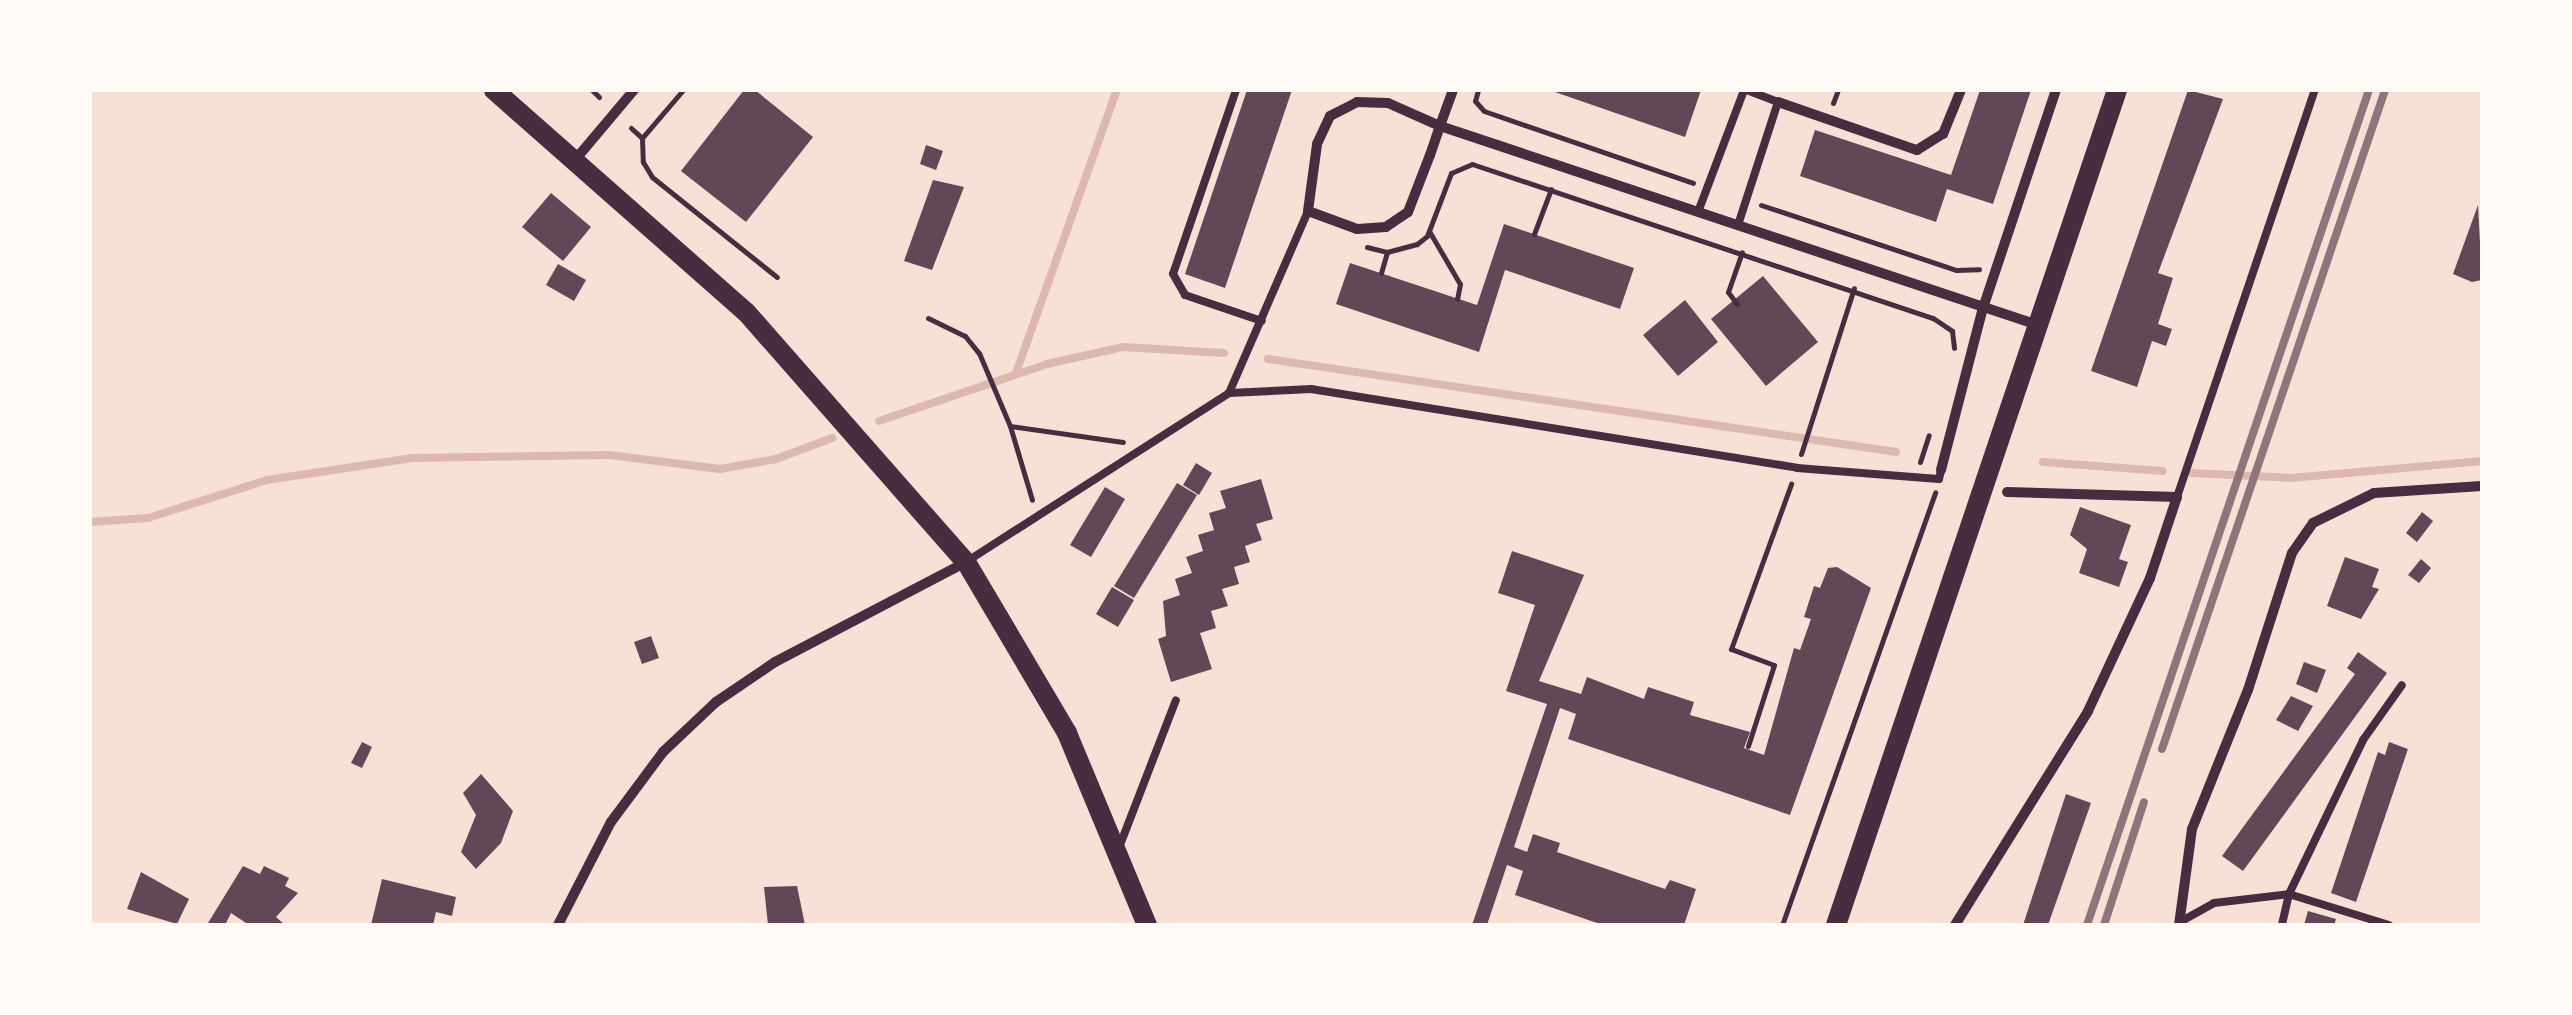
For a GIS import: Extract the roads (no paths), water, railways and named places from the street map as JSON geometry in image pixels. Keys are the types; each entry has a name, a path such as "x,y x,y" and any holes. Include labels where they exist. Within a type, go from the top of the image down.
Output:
{"main road":[{"path":"494,90 746,312 966,562 1067,733 1147,925"},
{"path":"1836,925 2117,90"}],"street":[{"path":"575,160 634,90"},
{"path":"1454,90 1440,126 1408,212 1386,227 1356,229 1308,211 1317,144 1330,116 1356,102 1388,103 1440,126 2038,325"},
{"path":"1778,102 1917,150 1943,134 1961,90"},
{"path":"1940,475 1983,308 2056,90"},
{"path":"2179,923 2192,829 2248,690 2292,553 2313,523 2374,493 2482,486"},
{"path":"1955,925 2088,712 2150,578 2176,497 2008,492"},
{"path":"558,925 611,822 663,752 716,702 775,662 966,562"}],"lane":[{"path":"1236,90 1173,274 1184,294 1262,321"},
{"path":"1698,212 1746,90 1778,102 1738,225"},
{"path":"2176,497 2316,90"},
{"path":"1230,393 1308,211"},
{"path":"966,562 1230,393 1311,390 1797,468 1940,475"},
{"path":"2282,925 2289,894 2363,740 2402,685"},
{"path":"1118,850 1176,700"},
{"path":"2179,923 2214,903 2289,894 2382,924"}],"waterway":[{"path":"1016,373 1117,90"},
{"path":"879,421 1047,364 1123,347 1224,353"},
{"path":"1268,359 1896,452"},
{"path":"90,522 148,518 267,480 412,458 609,455 720,469 776,459 832,438"},
{"path":"2192,473 2291,478 2482,461"},
{"path":"2043,462 2163,471"}],"railway":[{"path":"2087,925 2369,90"},
{"path":"2162,749 2385,90"},
{"path":"2104,925 2144,802"}]}
